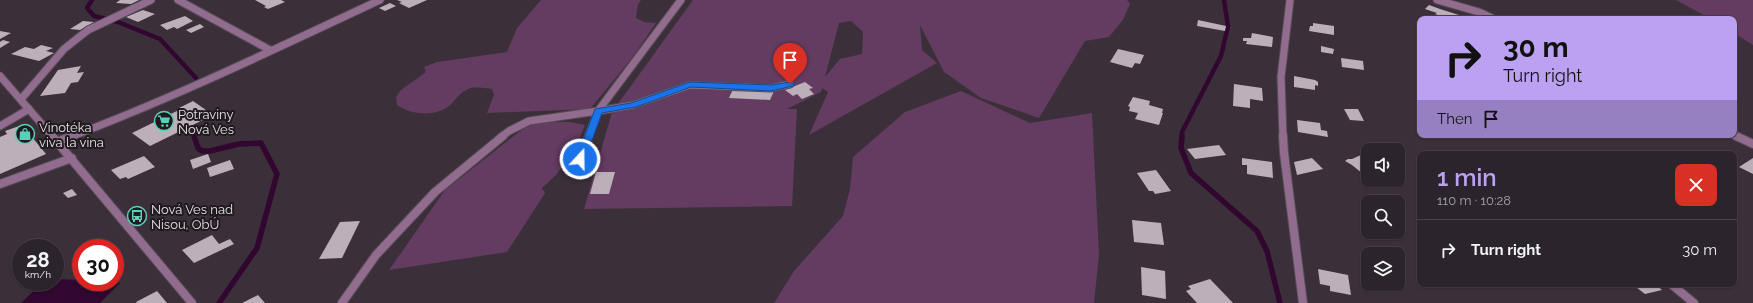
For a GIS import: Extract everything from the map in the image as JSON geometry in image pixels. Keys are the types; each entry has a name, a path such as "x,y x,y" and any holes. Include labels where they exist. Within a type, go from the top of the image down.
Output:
{"street":[{"path":"22,98 64,49 88,30 151,0"},
{"path":"178,0 270,50"},
{"path":"56,142 130,114 186,90 380,0"},
{"path":"580,159 598,111 681,0"},
{"path":"1290,0 1281,77 1284,153 1303,303"},
{"path":"1437,0 1479,12 1488,16"},
{"path":"0,76 22,98 56,142 72,158 192,303"},
{"path":"342,303 376,255 435,192 509,131 529,121 633,105 690,84 771,88 790,84"},
{"path":"0,126 29,109"},
{"path":"1737,136 1753,144"},
{"path":"0,184 72,158"},
{"path":"1675,287 1694,303"}],"shaded area":[{"path":"541,0 641,0 638,4 636,18 644,22 656,23 632,58 590,109 487,113 494,95 492,89 476,87 465,90 449,106 437,112 416,113 397,105 396,97 401,90 426,72 424,67 437,62 507,52 517,28"},
{"path":"693,0 1127,0 1130,4 1123,20 1109,37 1085,41 1039,118 981,98 944,72 920,25 922,50 937,63 809,135 828,92 822,88 821,92 787,109 797,109 792,206 584,209 612,112","holes":["851,21 863,32 862,54 840,59 825,77 839,23"]},
{"path":"1676,0 1753,0 1753,45 1737,35 1737,16 1705,16"},
{"path":"961,91 1030,123 1092,113 1099,255 1094,303 774,303 794,271 843,216 850,189 853,157 905,112"},
{"path":"539,122 570,122 585,125 575,149 556,175 542,188 545,193 507,252 389,270 445,190 524,128"},
{"path":"64,279 72,280 72,291 112,291 100,303 21,303 34,291 64,291"}],"building":[{"path":"120,0 139,0 131,4 116,3"},
{"path":"255,0 281,0 285,2 268,9 264,7 266,6"},
{"path":"397,0 427,0 409,8 399,3 402,2"},
{"path":"390,3 396,6 385,11 379,8"},
{"path":"1429,5 1459,15 1441,16 1435,14 1437,13 1425,9"},
{"path":"143,10 155,14 138,22 126,17"},
{"path":"185,16 193,21 177,29 174,27 167,30 160,25"},
{"path":"1198,20 1226,26 1225,31 1197,26"},
{"path":"83,21 94,22 80,30 70,29"},
{"path":"1313,23 1334,26 1334,35 1309,31 1310,26 1313,26"},
{"path":"200,24 204,27 191,33 186,30"},
{"path":"0,31 11,33 0,39"},
{"path":"1252,33 1273,37 1272,47 1246,44 1247,41 1243,41 1243,38 1251,38"},
{"path":"3,40 10,42 0,48 0,42"},
{"path":"41,45 53,48 46,51 54,53 39,61 11,54 25,47 34,49"},
{"path":"1321,46 1334,49 1333,54 1321,52"},
{"path":"1118,49 1144,55 1140,64 1135,63 1132,68 1110,62"},
{"path":"1341,58 1363,61 1364,70 1342,67"},
{"path":"81,66 77,73 84,72 78,82 71,83 65,93 40,96 58,70"},
{"path":"1294,76 1315,80 1318,82 1318,86 1315,85 1315,90 1294,87"},
{"path":"805,82 813,88 809,89 814,94 802,99 797,94 793,96 785,90"},
{"path":"1234,84 1262,88 1263,101 1250,99 1250,108 1233,106"},
{"path":"733,89 774,91 770,100 729,98"},
{"path":"1133,97 1150,101 1149,105 1163,109 1159,125 1135,119 1138,113 1129,111 1130,107 1128,106"},
{"path":"193,101 213,115 150,146 132,133 181,109 179,108"},
{"path":"1344,109 1358,109 1364,121 1350,120"},
{"path":"1297,120 1320,123 1321,130 1327,131 1328,137 1298,132"},
{"path":"22,125 46,154 0,174 0,137 7,134 5,131"},
{"path":"1219,145 1226,155 1195,159 1187,149"},
{"path":"208,154 211,162 193,169 190,160"},
{"path":"1361,155 1361,172 1345,161"},
{"path":"144,156 155,167 128,179 126,177 120,179 111,170"},
{"path":"1242,158 1272,162 1273,178 1247,174 1247,165 1242,165"},
{"path":"1312,158 1323,169 1297,175 1294,162"},
{"path":"1753,158 1753,174 1739,167"},
{"path":"230,160 234,169 210,177 207,168"},
{"path":"1156,170 1171,191 1155,194 1153,191 1149,191 1137,173"},
{"path":"596,172 615,172 609,194 590,194"},
{"path":"72,189 77,195 68,198 63,193"},
{"path":"1132,220 1161,223 1164,245 1134,242"},
{"path":"360,221 342,258 319,259 340,222"},
{"path":"212,235 219,244 230,239 234,244 194,263 182,250"},
{"path":"1141,267 1165,271 1166,299 1142,295"},
{"path":"1318,269 1348,275 1351,295 1330,291 1330,286 1320,284"},
{"path":"1210,279 1233,303 1197,303 1186,291 1191,289 1188,286"},
{"path":"1636,287 1658,287 1662,290 1645,294"},
{"path":"157,291 167,303 136,302"},
{"path":"258,295 265,303 242,303"}],"waterway":[{"path":"92,0 87,8 94,16 118,22 160,39 196,78"},
{"path":"1182,136 1182,132 1221,56 1228,26 1224,0"},
{"path":"194,136 198,148 202,151 210,151 239,144 261,143 277,174 257,248 219,303"},
{"path":"1182,136 1181,148 1191,173 1257,231 1267,251 1280,303"}],"place":[{"name":"Potraviny Nová Ves","path":"164,121"},
{"name":"Vinotéka viva la vina","path":"25,134"},
{"name":"Nová Ves nad Nisou, ObÚ","path":"137,216"}],"route":[{"path":"580,159 598,111 633,105 690,84 771,88 790,84"}]}
